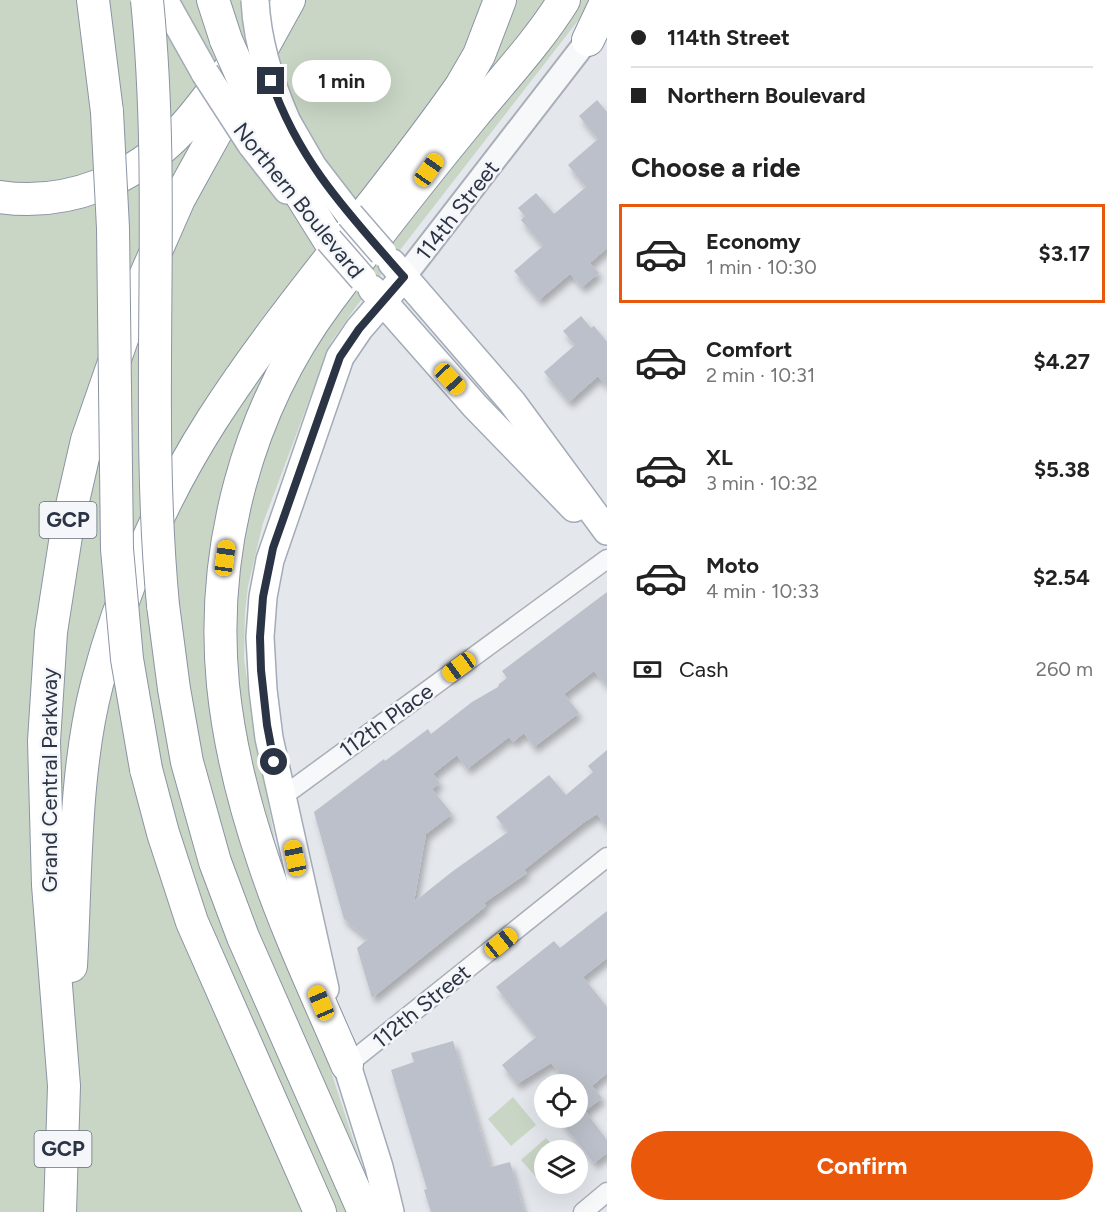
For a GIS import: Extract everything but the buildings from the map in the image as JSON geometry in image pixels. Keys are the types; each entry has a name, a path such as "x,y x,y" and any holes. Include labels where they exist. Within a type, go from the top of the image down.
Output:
{"highway":[{"path":"93,0 116,112"},
{"path":"113,0 116,112 113,228 115,510 119,586 128,668 146,769 165,842 192,922 320,1212"},
{"path":"147,0 156,130 157,510 163,605 174,689 187,762 215,862 243,937 364,1212"},
{"path":"213,0 244,85 294,184 329,240"},
{"path":"0,197 39,199 79,193 115,178 149,158 189,121 282,0"},
{"name":"Grand Central Parkway","path":"60,1212 64,1086 48,885 44,741 51,632 71,504 87,440 139,290 179,199 289,0"},
{"path":"64,1086 78,830 87,738 97,684 135,572 192,453 211,422 263,347 461,86 479,55 501,0"},
{"path":"429,170 488,80 507,40 521,0"},
{"path":"347,1065 270,880 245,797 223,686 221,630 228,541 240,487 256,434 278,384 321,311 429,170 536,39 564,0"},
{"path":"597,37 607,0"}],"main road":[{"name":"Northern Boulevard","path":"164,0 205,73 268,133 312,167 350,215 512,402 607,531"},
{"name":"Northern Boulevard","path":"255,0 259,35 275,93 268,133"},
{"name":"Northern Boulevard","path":"329,240 475,406 575,508 607,537"},
{"name":"114th Street","path":"390,1212 313,940 269,738 261,670 261,622 267,572 273,548 336,368 352,338 404,277"}],"street":[{"name":"114th Street","path":"404,277 567,67 597,37 607,14"},
{"name":"112th Place","path":"282,797 607,559"},
{"name":"112th Street","path":"347,1065 607,857"},
{"path":"583,1212 607,1192"}],"green space":[{"path":"0,0 594,0 331,342 263,523 248,586 244,659 298,971 377,1212 0,1212"},
{"path":"513,1097 534,1123 534,1127 511,1146 488,1119"},
{"path":"534,1149 534,1175 521,1160"}],"route":[{"path":"271,81 296,140 312,167 326,187 404,277 359,329 340,357 273,548 263,597 260,651 269,738 274,762"}]}
